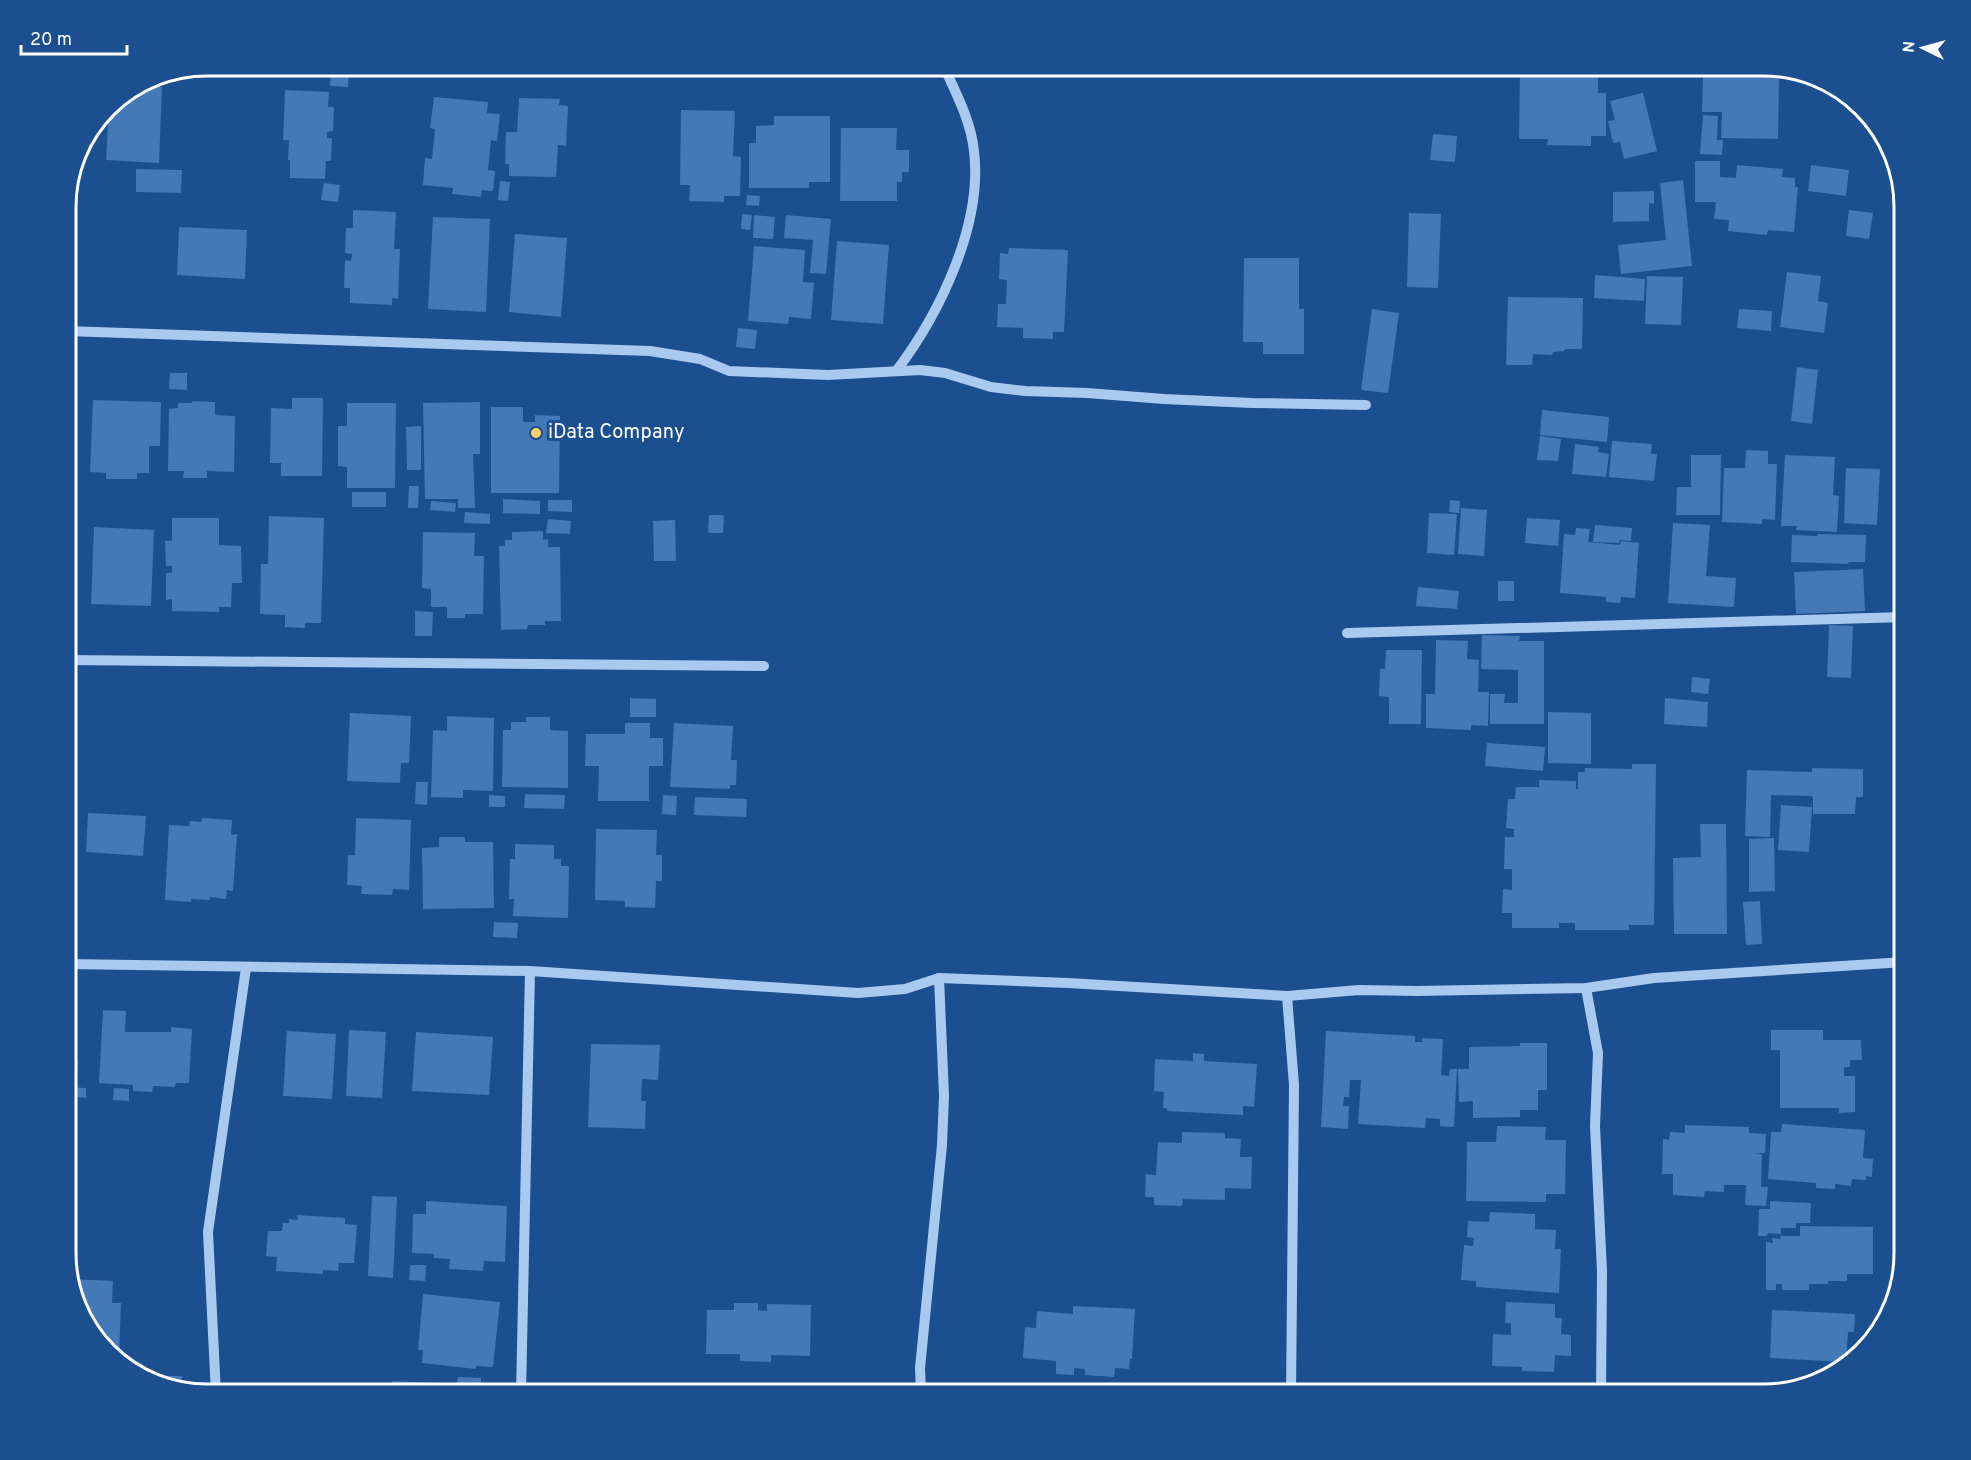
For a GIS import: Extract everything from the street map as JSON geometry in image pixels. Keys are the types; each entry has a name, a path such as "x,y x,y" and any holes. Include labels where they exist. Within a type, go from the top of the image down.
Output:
{"street":[{"path":"897,370 934,315 966,233 975,195 974,149 966,117 948,76"},
{"path":"77,331 650,351 700,359 729,371 828,375 920,370 945,373 991,387 1025,391 1251,404 1366,405"},
{"path":"1347,633 1894,617"},
{"path":"77,660 764,666"},
{"path":"77,964 530,971 858,993 905,989 939,978 1287,996 1359,990 1586,988 1654,978 1894,964"},
{"path":"216,1384 208,1232 246,968"},
{"path":"520,1384 530,971"},
{"path":"921,1384 920,1368 937,1206 944,1096 939,978"},
{"path":"1586,988 1598,1053 1595,1126 1602,1271 1601,1384"},
{"path":"1287,996 1294,1084 1291,1384"}],"building":[{"path":"330,76 349,76 348,87 330,86"},
{"path":"1520,76 1598,76 1598,93 1606,93 1606,136 1591,136 1591,146 1547,145 1548,139 1519,139"},
{"path":"1703,76 1779,78 1778,139 1721,138 1722,112 1702,112"},
{"path":"156,87 162,87 159,163 106,160 109,121 142,94"},
{"path":"285,90 329,92 328,107 334,107 333,131 327,132 327,138 332,138 331,161 326,161 325,179 290,178 289,140 283,140"},
{"path":"1643,93 1657,151 1624,159 1620,142 1613,143 1608,121 1615,120 1610,101"},
{"path":"434,97 488,102 487,113 500,114 497,141 491,140 488,170 495,171 493,191 482,190 481,197 452,194 453,188 423,185 425,158 432,159 435,129 430,128"},
{"path":"519,98 560,99 559,105 568,106 566,146 558,145 556,177 509,176 509,164 505,164 506,132 517,132"},
{"path":"681,110 735,111 733,156 741,157 740,196 724,196 724,202 689,201 690,185 680,185"},
{"path":"1703,115 1718,116 1717,140 1723,140 1722,155 1700,154"},
{"path":"774,116 830,116 830,182 809,182 809,188 749,188 749,143 756,143 756,126 774,125"},
{"path":"841,128 897,128 896,150 909,150 909,172 902,172 902,182 897,182 897,201 840,201"},
{"path":"1433,134 1457,136 1455,162 1430,160"},
{"path":"1695,161 1720,161 1720,177 1736,178 1737,165 1783,169 1782,177 1795,178 1795,187 1798,187 1794,232 1768,230 1767,235 1728,231 1729,220 1714,219 1716,202 1695,202"},
{"path":"1811,165 1849,170 1846,196 1808,191"},
{"path":"136,169 182,170 181,193 136,192"},
{"path":"1683,180 1692,266 1621,274 1618,245 1666,240 1660,183"},
{"path":"500,181 510,182 508,201 498,200"},
{"path":"324,183 340,185 338,202 321,200"},
{"path":"1654,191 1654,204 1649,203 1649,221 1613,222 1613,192"},
{"path":"747,195 760,196 759,206 746,205"},
{"path":"353,210 396,212 394,249 400,249 398,299 392,298 392,305 350,303 350,288 344,288 345,260 351,261 352,254 345,253 346,228 353,228"},
{"path":"1849,210 1873,213 1869,239 1846,236"},
{"path":"1409,213 1441,214 1438,288 1407,287"},
{"path":"742,214 752,215 750,230 741,229"},
{"path":"754,215 775,217 773,239 753,238"},
{"path":"786,215 831,219 826,274 810,273 813,240 784,238"},
{"path":"433,217 490,219 486,312 428,309"},
{"path":"179,227 247,230 245,279 177,275"},
{"path":"515,234 567,238 561,317 509,312"},
{"path":"837,241 889,245 883,324 831,320"},
{"path":"754,246 805,250 803,282 814,283 811,319 789,317 788,324 748,321"},
{"path":"1009,248 1068,250 1064,332 1053,332 1053,339 1023,338 1023,328 997,327 998,304 1006,304 1007,280 999,279 1000,253 1008,254"},
{"path":"1244,258 1299,258 1299,309 1304,309 1304,354 1263,354 1263,342 1243,342"},
{"path":"1787,272 1821,276 1818,301 1828,303 1824,333 1780,327"},
{"path":"1595,275 1645,279 1644,301 1594,298"},
{"path":"1647,276 1683,277 1681,325 1645,324"},
{"path":"1508,297 1583,298 1582,349 1565,349 1553,352 1552,355 1533,354 1532,365 1506,365"},
{"path":"1372,309 1399,313 1388,393 1361,390"},
{"path":"1739,309 1772,311 1771,331 1737,328"},
{"path":"738,328 757,330 755,349 736,347"},
{"path":"1797,367 1818,370 1812,424 1791,421"},
{"path":"170,373 187,373 187,390 169,389"},
{"path":"292,398 323,398 322,476 281,476 281,463 270,463 271,408 292,409"},
{"path":"93,400 161,402 160,446 149,446 149,473 137,473 137,479 106,479 106,473 90,472"},
{"path":"192,401 215,402 215,415 235,416 234,472 207,471 207,478 183,478 184,471 168,471 169,409 178,408 178,403 192,403"},
{"path":"480,402 480,454 473,454 475,508 458,508 458,499 425,499 423,403"},
{"path":"347,403 396,403 395,488 347,488 347,467 338,466 338,426 347,426"},
{"path":"491,407 523,407 523,422 535,422 535,415 560,416 559,493 491,493"},
{"path":"1542,410 1609,417 1607,442 1540,435"},
{"path":"421,426 421,470 407,470 406,427"},
{"path":"1540,436 1561,439 1558,461 1537,460"},
{"path":"1612,441 1652,444 1651,454 1657,454 1654,481 1609,477"},
{"path":"1575,444 1599,447 1598,452 1609,454 1606,477 1572,474"},
{"path":"1746,450 1768,451 1768,464 1777,464 1775,520 1762,519 1762,524 1722,522 1724,468 1745,468"},
{"path":"1691,455 1721,455 1720,515 1676,515 1677,487 1691,487"},
{"path":"1785,455 1835,457 1833,495 1839,496 1837,532 1796,530 1797,526 1781,526"},
{"path":"1846,468 1880,469 1877,525 1844,523"},
{"path":"409,486 419,486 418,508 408,508"},
{"path":"352,492 386,492 386,507 352,507"},
{"path":"503,499 540,501 540,514 503,513"},
{"path":"548,500 572,500 572,512 548,511"},
{"path":"1450,500 1460,501 1459,513 1449,512"},
{"path":"431,501 456,503 455,512 430,510"},
{"path":"1461,508 1487,510 1484,556 1458,554"},
{"path":"465,512 490,514 490,524 464,523"},
{"path":"1429,513 1457,514 1454,555 1427,553"},
{"path":"709,515 724,515 723,533 708,533"},
{"path":"269,516 324,518 321,623 305,623 305,628 285,627 285,615 260,614 261,564 268,564"},
{"path":"172,518 219,518 219,545 241,546 242,583 232,583 231,607 219,607 219,612 172,611 172,599 166,600 166,573 172,573 172,566 166,566 165,541 172,541"},
{"path":"1527,518 1560,520 1558,546 1525,543"},
{"path":"548,519 571,521 570,534 546,533"},
{"path":"675,520 676,561 654,561 653,521"},
{"path":"1673,523 1710,525 1706,576 1736,578 1734,607 1668,603"},
{"path":"1595,525 1632,528 1631,541 1593,542"},
{"path":"94,527 154,530 151,606 91,604"},
{"path":"1576,528 1590,529 1588,542 1620,545 1621,541 1639,543 1635,598 1621,597 1620,603 1606,602 1606,597 1560,593 1564,534 1575,535"},
{"path":"543,531 543,540 548,539 548,547 560,547 561,621 545,621 545,625 528,625 527,629 501,630 499,546 505,546 505,540 512,540 512,532"},
{"path":"423,532 475,533 474,556 484,556 483,614 465,614 465,618 447,618 447,607 431,607 431,589 422,588"},
{"path":"1818,534 1866,535 1865,562 1849,562 1848,564 1791,562 1792,535 1817,536"},
{"path":"1863,569 1865,611 1796,614 1794,572"},
{"path":"1498,581 1514,581 1514,601 1498,601"},
{"path":"1418,587 1459,591 1457,609 1416,606"},
{"path":"415,611 433,612 432,636 415,636"},
{"path":"1829,625 1853,626 1851,678 1827,677"},
{"path":"1482,635 1520,636 1519,641 1544,641 1544,724 1490,724 1490,694 1505,694 1504,703 1518,703 1518,670 1481,669"},
{"path":"1436,640 1468,641 1467,659 1479,660 1478,692 1489,692 1488,726 1471,725 1471,730 1426,728 1426,694 1435,694"},
{"path":"1386,650 1422,650 1421,724 1389,724 1389,697 1379,696 1380,669 1385,669"},
{"path":"1692,677 1710,679 1708,694 1691,692"},
{"path":"630,698 656,699 656,717 630,717"},
{"path":"1665,698 1708,702 1707,727 1664,724"},
{"path":"1548,712 1591,713 1591,764 1548,763"},
{"path":"350,713 411,716 409,763 401,763 400,783 347,781"},
{"path":"447,716 494,718 493,791 463,790 463,798 431,797 433,730 447,731"},
{"path":"526,717 550,717 550,730 568,731 568,788 502,787 503,730 511,730 511,722 526,722"},
{"path":"625,723 650,723 650,738 663,738 663,766 649,766 649,801 598,801 599,766 585,766 586,734 625,734"},
{"path":"674,723 733,726 731,760 737,760 736,785 730,785 730,789 670,787"},
{"path":"1487,743 1545,747 1543,771 1485,766"},
{"path":"1632,764 1656,764 1654,925 1629,925 1629,930 1575,930 1575,923 1559,923 1559,928 1512,928 1512,913 1502,913 1503,889 1512,890 1512,869 1504,869 1505,837 1514,837 1514,829 1506,828 1508,799 1515,799 1516,787 1539,787 1539,780 1576,781 1576,789 1578,789 1578,772 1585,772 1585,768 1632,769"},
{"path":"1812,768 1863,769 1863,797 1856,797 1855,814 1813,814 1813,797 1811,796 1771,795 1770,837 1745,836 1747,770 1812,772"},
{"path":"416,782 428,782 427,805 415,804"},
{"path":"525,794 565,795 564,809 524,808"},
{"path":"489,795 505,796 505,807 489,807"},
{"path":"663,795 677,796 676,815 662,814"},
{"path":"695,797 747,799 746,817 694,815"},
{"path":"1781,805 1812,807 1809,852 1778,850"},
{"path":"88,813 146,816 143,856 86,852"},
{"path":"202,818 232,820 231,835 237,834 233,891 227,890 226,899 210,897 210,900 191,899 191,902 165,900 169,825 189,826 190,821 202,822"},
{"path":"356,818 411,820 409,890 393,889 392,895 361,894 362,886 347,885 348,855 355,855"},
{"path":"1700,824 1726,824 1727,934 1674,934 1673,858 1701,857"},
{"path":"596,829 657,830 656,855 662,855 662,881 656,881 655,908 625,907 625,901 595,900"},
{"path":"439,837 465,837 465,842 493,842 494,908 423,909 422,848 439,847"},
{"path":"1774,838 1775,891 1749,892 1749,839"},
{"path":"515,844 554,845 554,859 561,859 561,866 569,866 568,918 513,916 514,899 509,899 510,859 515,859"},
{"path":"1760,901 1762,944 1746,945 1743,902"},
{"path":"494,922 518,923 517,938 493,937"},
{"path":"103,1010 126,1011 125,1032 171,1032 171,1027 192,1029 189,1083 176,1083 175,1087 153,1086 152,1092 133,1091 133,1085 99,1083"},
{"path":"349,1030 386,1032 382,1098 346,1096"},
{"path":"1771,1030 1823,1030 1823,1040 1861,1040 1862,1060 1850,1060 1850,1067 1844,1067 1844,1076 1855,1076 1855,1112 1839,1113 1839,1108 1780,1108 1780,1050 1771,1050"},
{"path":"287,1031 336,1034 332,1099 283,1096"},
{"path":"1326,1031 1415,1036 1415,1042 1422,1042 1422,1038 1443,1039 1441,1075 1449,1076 1450,1069 1457,1069 1454,1127 1440,1126 1440,1119 1426,1118 1425,1128 1358,1124 1361,1080 1350,1080 1349,1097 1344,1097 1343,1106 1349,1106 1348,1129 1321,1127"},
{"path":"416,1032 493,1037 489,1095 412,1091"},
{"path":"1520,1043 1547,1043 1547,1090 1538,1090 1538,1110 1520,1110 1520,1117 1473,1118 1473,1101 1459,1102 1458,1069 1469,1069 1469,1047 1520,1046"},
{"path":"591,1044 660,1045 658,1080 642,1079 641,1101 646,1101 645,1129 588,1127"},
{"path":"1193,1053 1204,1054 1204,1061 1257,1064 1254,1107 1243,1106 1243,1115 1167,1111 1167,1108 1163,1108 1164,1092 1154,1091 1155,1059 1193,1061"},
{"path":"77,1088 86,1088 86,1098 77,1097"},
{"path":"114,1088 129,1089 129,1101 113,1100"},
{"path":"1782,1124 1865,1130 1863,1158 1873,1159 1872,1177 1866,1176 1866,1180 1852,1179 1851,1186 1835,1184 1835,1189 1816,1188 1816,1183 1768,1179 1771,1132 1781,1132"},
{"path":"1685,1125 1749,1127 1749,1133 1766,1134 1765,1153 1753,1153 1762,1154 1761,1187 1768,1187 1766,1206 1745,1205 1746,1185 1724,1185 1724,1192 1705,1191 1704,1197 1673,1195 1673,1174 1662,1174 1663,1139 1669,1140 1670,1132 1685,1133"},
{"path":"1497,1126 1546,1127 1545,1140 1566,1140 1565,1194 1546,1194 1546,1202 1466,1201 1467,1142 1496,1142"},
{"path":"1182,1132 1225,1133 1225,1138 1241,1139 1240,1157 1252,1157 1251,1189 1225,1188 1225,1200 1183,1199 1182,1206 1154,1205 1154,1197 1145,1197 1146,1174 1156,1175 1158,1142 1182,1143"},
{"path":"372,1196 397,1197 393,1278 368,1276"},
{"path":"426,1201 507,1206 505,1262 484,1261 483,1271 449,1269 450,1259 434,1258 434,1254 412,1253 413,1214 426,1214"},
{"path":"1770,1201 1811,1203 1810,1223 1796,1223 1796,1228 1781,1228 1781,1234 1768,1233 1767,1236 1758,1236 1759,1209 1770,1209"},
{"path":"1490,1212 1535,1214 1535,1229 1556,1230 1555,1249 1561,1249 1559,1293 1476,1287 1476,1281 1461,1280 1464,1245 1473,1246 1474,1238 1467,1237 1468,1221 1489,1222"},
{"path":"297,1215 345,1218 345,1224 357,1225 354,1263 339,1263 338,1271 323,1270 323,1274 276,1271 277,1257 266,1256 268,1231 282,1231 283,1223 289,1223 289,1219 298,1220"},
{"path":"1800,1226 1873,1227 1873,1274 1847,1274 1847,1281 1809,1284 1809,1290 1782,1290 1782,1284 1776,1284 1776,1290 1766,1290 1766,1242 1773,1243 1772,1238 1781,1239 1780,1236 1800,1236"},
{"path":"410,1265 426,1265 425,1281 409,1280"},
{"path":"79,1279 113,1281 112,1303 121,1303 119,1349 104,1332 90,1311"},
{"path":"423,1294 500,1302 493,1367 476,1366 476,1369 422,1363 423,1350 418,1350"},
{"path":"1506,1302 1555,1304 1555,1318 1562,1318 1561,1334 1571,1335 1571,1356 1555,1355 1554,1372 1522,1371 1522,1367 1492,1366 1493,1334 1511,1335 1511,1323 1505,1323"},
{"path":"734,1303 758,1303 758,1310 767,1311 767,1304 811,1305 810,1356 771,1355 771,1362 740,1361 740,1354 706,1354 707,1310 734,1310"},
{"path":"1073,1306 1135,1309 1132,1359 1130,1359 1129,1369 1115,1368 1114,1377 1085,1375 1085,1369 1074,1368 1074,1375 1056,1374 1056,1361 1023,1358 1025,1327 1036,1328 1037,1311 1073,1314"},
{"path":"1772,1310 1855,1314 1854,1332 1848,1332 1847,1353 1835,1361 1770,1358"},
{"path":"163,1376 182,1376 181,1381"},
{"path":"458,1377 481,1378 481,1384 457,1384"},
{"path":"392,1381 457,1384 392,1384"}],"place":[{"name":"iData Company","path":"536,433"}]}
